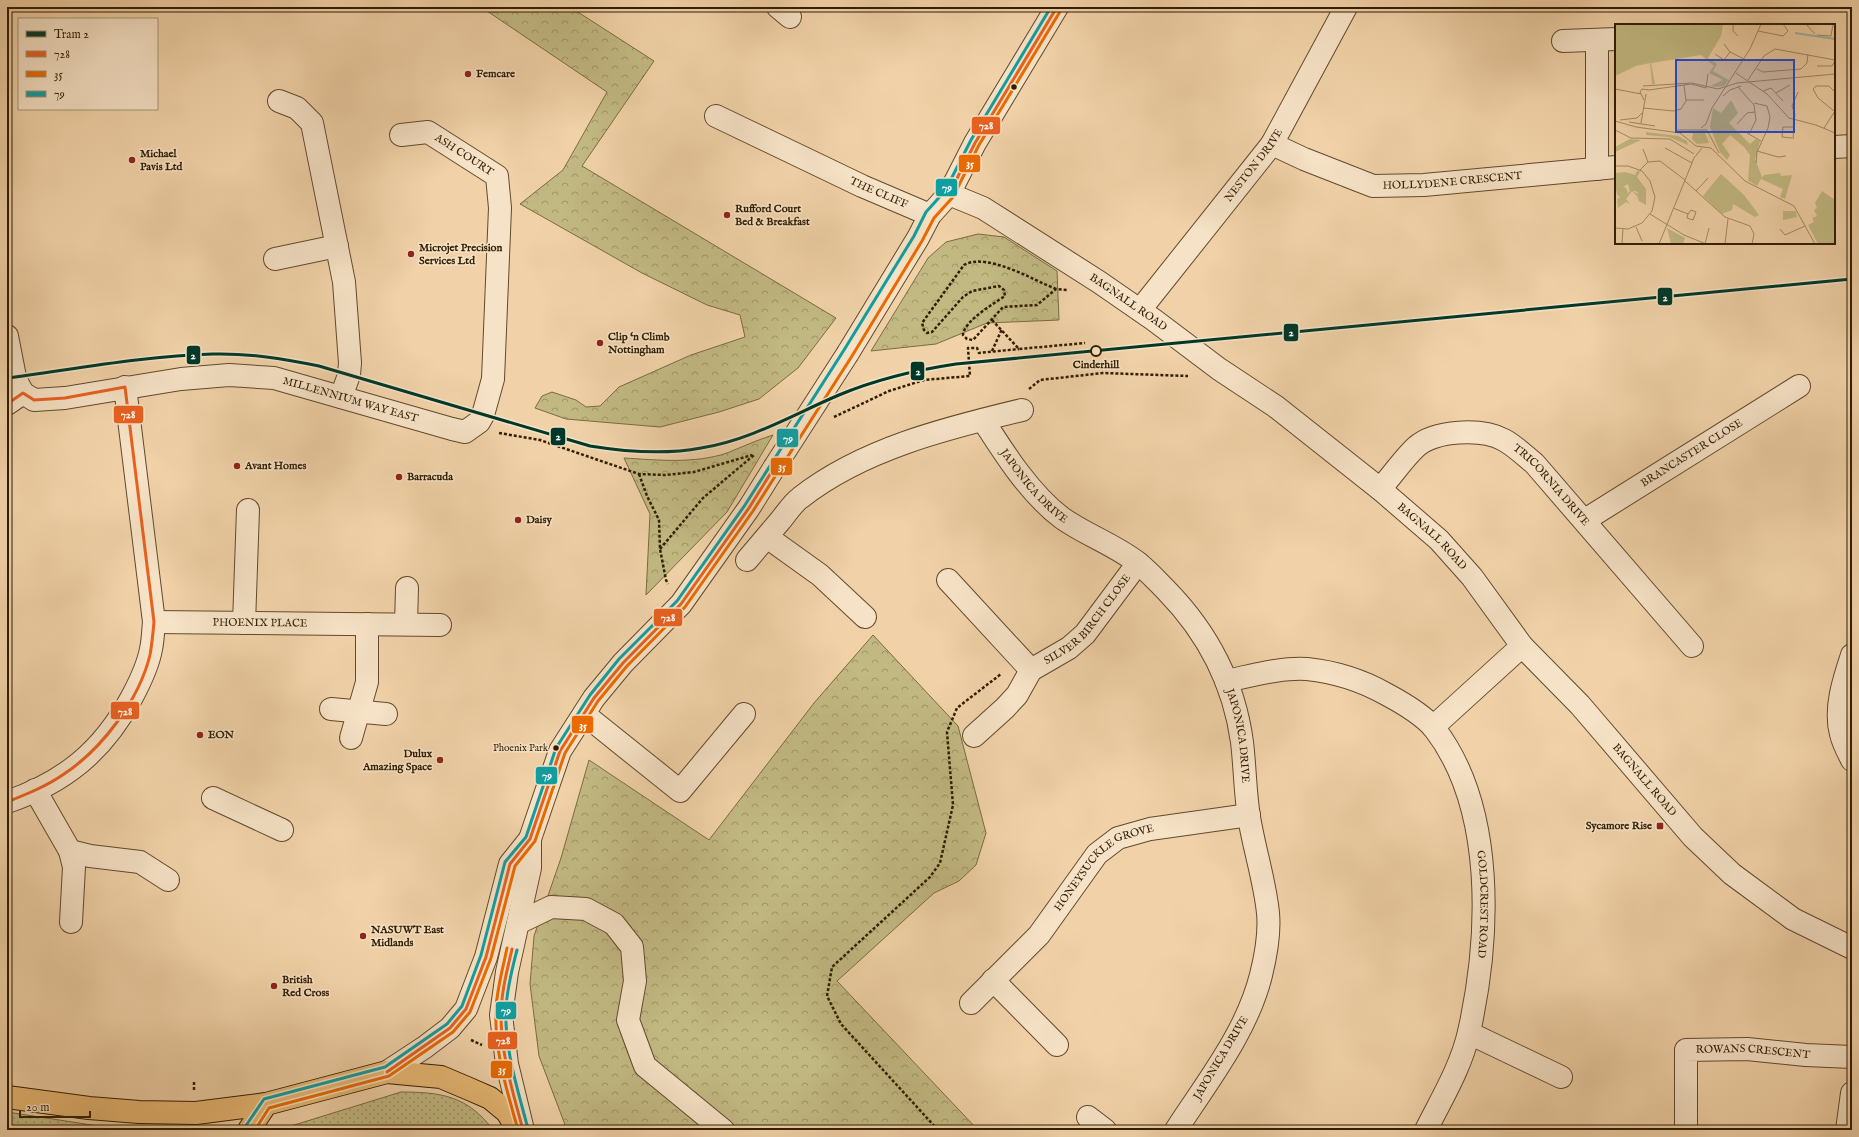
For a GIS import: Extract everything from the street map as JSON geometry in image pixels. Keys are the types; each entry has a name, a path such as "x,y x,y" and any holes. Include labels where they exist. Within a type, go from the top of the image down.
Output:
{"highway":[{"path":"7,1097 88,1108 139,1112 196,1113 266,1104 387,1072 441,1077 490,1098 507,1112 518,1130"},
{"path":"249,1130 266,1104"}],"street":[{"path":"523,1130 509,1077 501,1015 504,988 530,868 530,839 560,751 594,698 623,664 681,604 749,508 848,353 918,238 930,215 949,194 975,143 1057,7"},
{"name":"NESTON DRIVE","path":"1147,315 1272,144 1346,7"},
{"path":"1563,41 1607,39 1606,168"},
{"path":"279,101 297,108 312,124 344,282 350,351 349,375 341,397"},
{"name":"THE CLIFF","path":"716,116 828,170 930,215"},
{"name":"ASH COURT","path":"401,135 428,132 497,176 500,208 493,379 483,415 479,422 465,432"},
{"name":"HOLLYDENE CRESCENT","path":"1272,144 1304,159 1373,186 1424,185 1606,168"},
{"path":"1835,147 1852,146"},
{"name":"BAGNALL ROAD","path":"949,194 983,208 1069,262 1147,315 1216,367 1275,406 1380,489 1439,540 1472,577 1522,646 1580,705 1693,837 1732,874 1793,919 1852,948"},
{"path":"275,259 337,246"},
{"path":"7,336 15,377 15,398"},
{"name":"MILLENNIUM WAY EAST","path":"15,398 34,400 65,398 181,379 229,375 274,378 465,432"},
{"name":"BRANCASTER CLOSE","path":"1585,520 1799,386"},
{"path":"7,802 35,790 73,770 102,743 122,716 142,677 151,649 154,622 125,387"},
{"path":"747,560 799,499 820,484 858,462 895,446 1022,410"},
{"name":"JAPONICA DRIVE","path":"983,420 1005,455 1032,489 1062,517 1138,563 1165,589 1195,622 1226,681 1236,710 1242,743 1249,816 1268,912 1267,946 1261,978 1248,1013 1227,1052 1176,1130"},
{"name":"TRICORNIA DRIVE","path":"1380,489 1417,446 1433,437 1462,432 1478,433 1503,440 1534,463 1585,520 1692,646"},
{"path":"244,623 248,510"},
{"path":"767,537 820,576 865,617"},
{"name":"SILVER BIRCH CLOSE","path":"948,580 1006,643 1028,676 1085,634 1138,563"},
{"path":"406,624 407,588"},
{"name":"PHOENIX PLACE","path":"154,622 440,625"},
{"path":"351,738 357,711 367,682 367,624"},
{"path":"1433,727 1522,646"},
{"path":"1852,655 1844,682 1838,718 1841,735 1852,760"},
{"name":"GOLDCREST ROAD","path":"1226,681 1272,672 1305,669 1335,673 1365,682 1404,704 1433,727 1448,750 1467,792 1476,826 1482,863 1484,900 1480,963 1469,1033 1457,1069 1426,1130"},
{"path":"974,736 1005,708 1028,676"},
{"path":"331,709 386,714"},
{"path":"584,714 680,791 744,714"},
{"path":"35,790 70,851 74,867 71,922"},
{"path":"213,798 282,830"},
{"name":"HONEYSUCKLE GROVE","path":"970,1003 1039,935 1097,854 1118,838 1150,829 1249,816"},
{"path":"387,1072 425,1047 451,1027 466,1009 473,995 486,957 510,864 530,839"},
{"path":"70,851 90,856 140,862 168,880"},
{"path":"518,923 551,907 586,909 614,924 632,947 635,981 628,1020 645,1066 723,1130"},
{"path":"993,980 1057,1045"},
{"path":"1469,1033 1561,1077"},
{"name":"ROWANS CRESCENT","path":"1686,1130 1686,1050 1747,1049 1806,1055 1852,1057"},
{"path":"1847,1130 1852,1093"}],"path":[{"path":"1037,304 1004,307 973,340 967,339 963,335 963,330 968,324 1005,296 1004,290 999,286 972,291 963,297 932,332 927,333 922,324 964,265 970,262 996,263 1056,289"},
{"path":"992,320 1002,328 1019,349"},
{"path":"992,352 1002,328"},
{"path":"832,418 889,391 924,380 970,376 968,348 977,348 979,353 1085,343"},
{"path":"1022,410 1022,394 1040,380 1103,373 1186,375 1196,379 1212,377 1216,367"},
{"path":"465,432 503,433 540,440 640,474 665,475 694,472 760,452"},
{"path":"660,549 703,498 753,455"},
{"path":"640,474 647,496 659,520 660,549 666,580 681,604"},
{"path":"938,1130 841,1024 827,996 832,967 930,877 940,863 953,805 947,732 957,708 1005,672"},
{"path":"451,1027 483,1046 505,1047"}],"green space":[{"path":"481,7 570,7 654,61 582,166 836,318 798,368 759,399 719,412 660,427 566,419 535,408 542,396 552,392 576,400 586,407 600,406 619,387 691,355 745,337 740,315 707,305 642,273 520,204 563,170 607,92"},
{"path":"978,234 1004,237 1057,271 1059,320 987,323 936,344 871,351 928,258 946,242"},
{"path":"773,435 727,512 646,595 650,514 624,458 650,460 702,459 727,453"},
{"path":"873,635 958,726 986,833 976,865 959,881 934,893 837,981 978,1130 567,1130 539,1056 530,984 534,936 561,858 589,760 709,840 814,703"},
{"path":"401,1092 429,1093 453,1098 474,1110 493,1130 278,1130"},
{"path":"7,1112 105,1127 174,1130 7,1130"}],"tram line":[{"name":"2","path":"7,378 110,363 187,355 226,354 280,359 319,366 590,446 618,450 659,452 701,448 737,439 772,426 853,389 911,372 956,364 1852,279"}],"transit line":[{"name":"79","path":"245,1127 264,1099 385,1067 447,1024 462,1006 481,955 505,862 526,837 556,748 590,695 619,659 677,601 745,505 844,350 914,236 926,212 945,191 971,140 1051,7"},
{"name":"728","path":"949,194 975,143 1057,7"},
{"name":"35","path":"255,1130 269,1108 389,1076 453,1032 470,1012 491,958 515,866 535,841 565,753 598,701 627,666 685,607 753,511 852,356 922,241 934,218 953,197 979,145 1061,10"},
{"name":"728","path":"7,404 23,393 34,400 65,398 125,387 154,622 150,655 145,672 128,706 105,737 78,764 51,782 37,790 7,802"},
{"name":"728","path":"387,1072 450,1028 466,1009 486,957 510,864 530,839 560,751 594,698 623,663 681,604 749,508 774,468"},
{"name":"35","path":"507,948 500,978 496,1009 496,1024 502,1070 518,1130"},
{"name":"728","path":"512,949 502,999 501,1016 505,1059 523,1130"},
{"name":"79","path":"517,950 507,993 506,1023 512,1069 528,1129"}],"place":[{"name":"Femcare","path":"468,74"},
{"name":"Michael Pavis Ltd","path":"132,160"},
{"name":"Rufford Court Bed & Breakfast","path":"727,215"},
{"name":"Microjet Precision Services Ltd","path":"411,254"},
{"name":"Clip ‘n Climb Nottingham","path":"600,343"},
{"name":"Cinderhill","path":"1096,351"},
{"name":"Avant Homes","path":"237,466"},
{"name":"Barracuda","path":"399,477"},
{"name":"Daisy","path":"518,520"},
{"name":"EON","path":"200,735"},
{"name":"Phoenix Park","path":"556,748"},
{"name":"Dulux Amazing Space","path":"440,760"},
{"name":"Sycamore Rise","path":"1660,826"},
{"name":"NASUWT East Midlands","path":"363,936"},
{"name":"British Red Cross","path":"274,986"}]}
